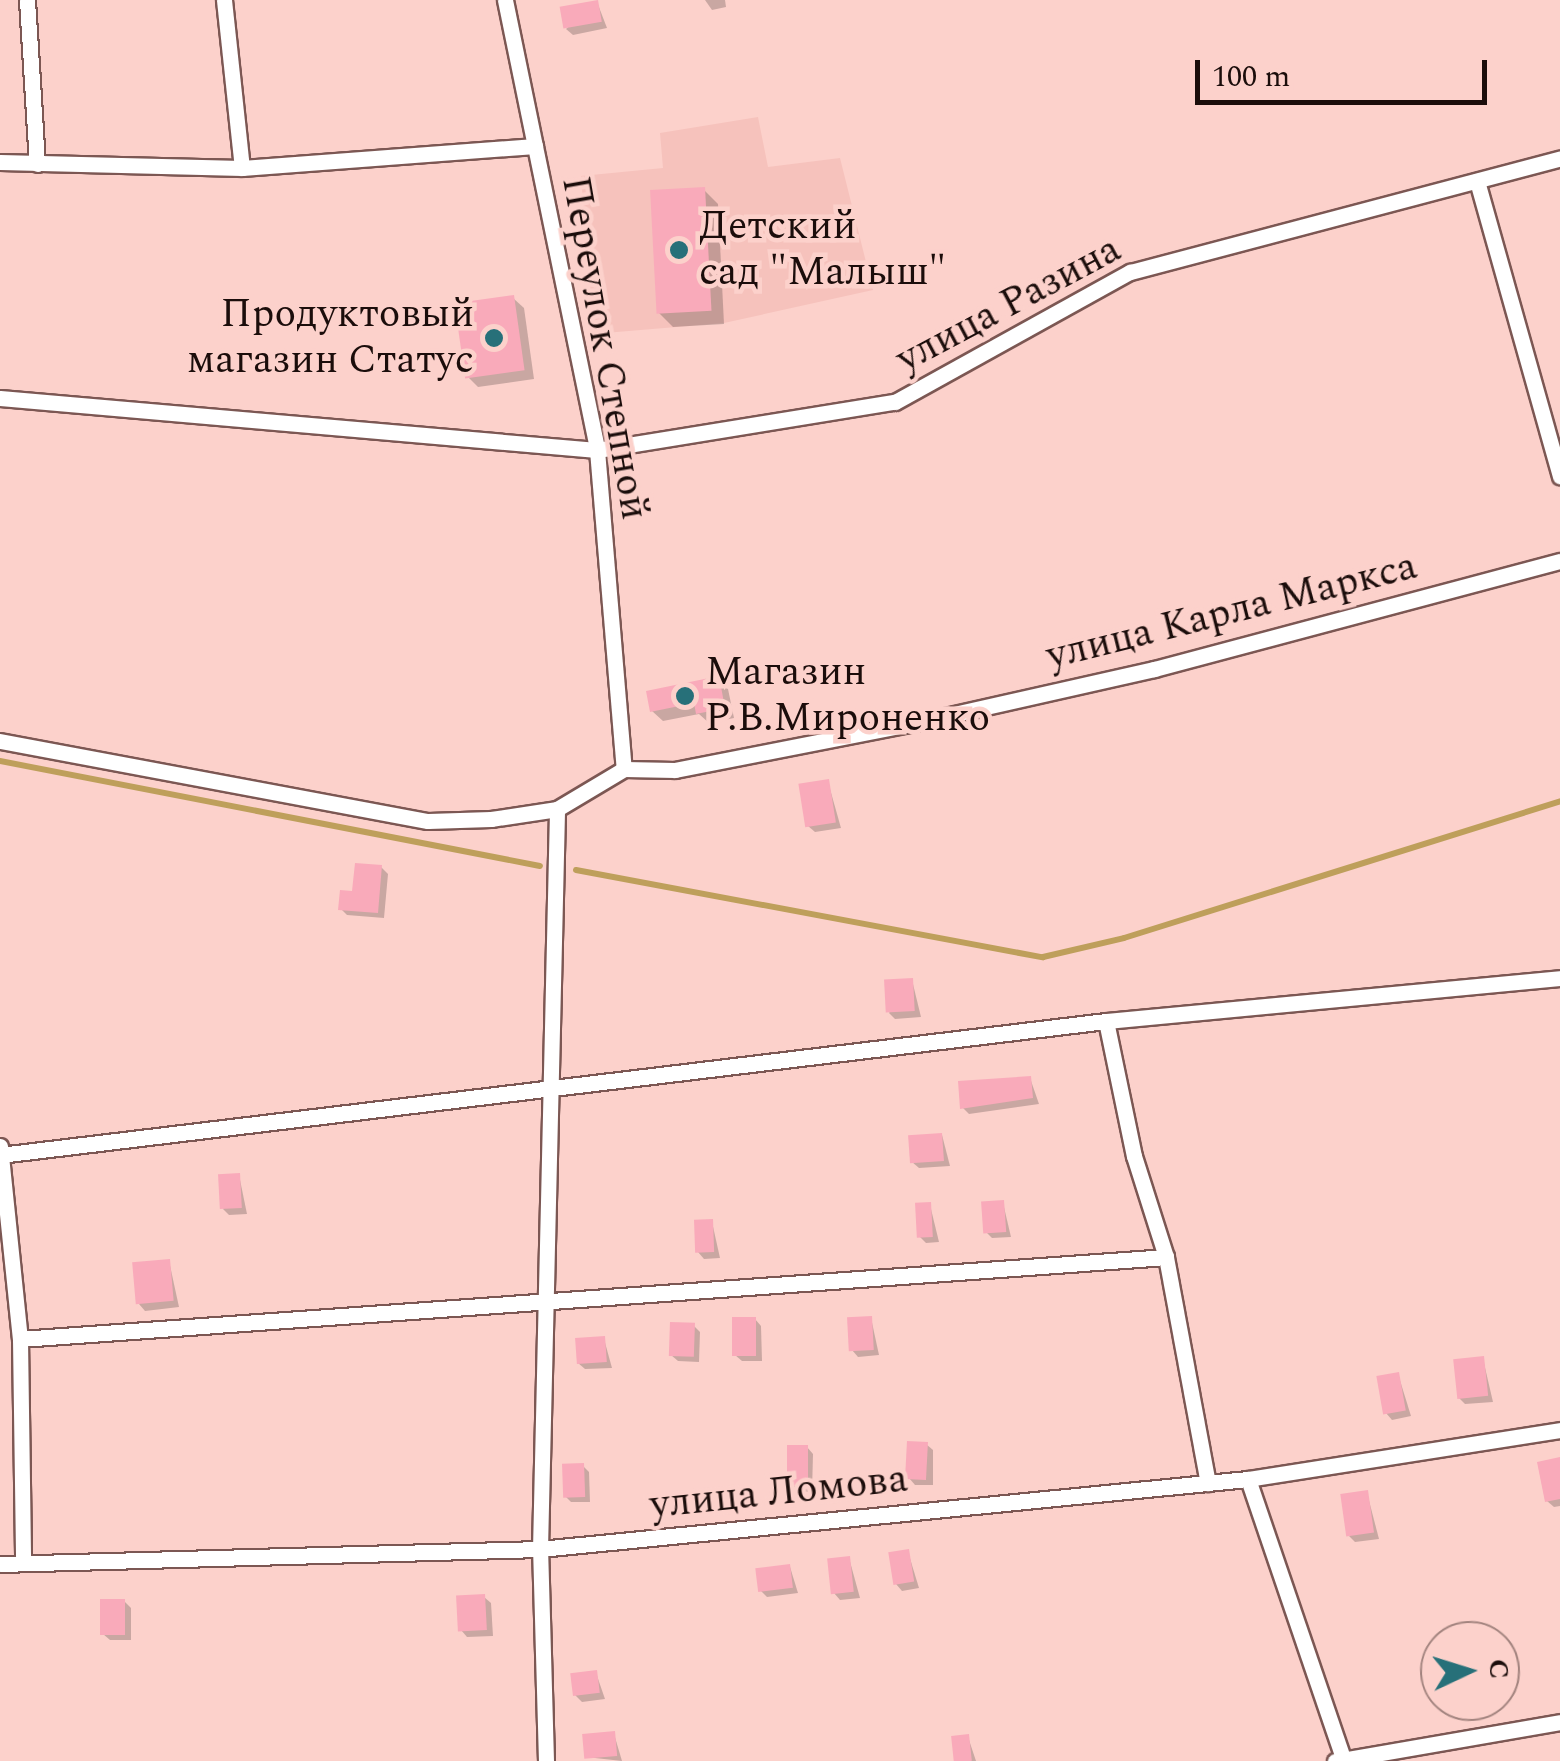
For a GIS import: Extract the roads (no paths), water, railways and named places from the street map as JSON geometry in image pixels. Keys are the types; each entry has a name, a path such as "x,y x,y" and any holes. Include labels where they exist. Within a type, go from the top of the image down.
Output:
{"street":[{"path":"28,0 37,164"},
{"path":"224,0 242,168"},
{"name":"Переулок Степной","path":"504,0 597,450 624,769"},
{"path":"0,162 242,168 534,146"},
{"name":"улица Разина","path":"0,398 597,450 895,402 1130,272 1560,158"},
{"path":"1477,181 1560,476"},
{"name":"улица Карла Маркса","path":"624,769 675,770 919,722 1154,668 1560,562"},
{"path":"0,741 428,821 558,809 624,769"},
{"path":"546,1761 540,1549 555,1090 558,809"},
{"path":"23,1564 20,1340 0,1152 555,1090 1106,1021 1560,978"},
{"path":"1106,1021 1134,1156 1166,1258 1208,1483"},
{"path":"20,1340 548,1298 1166,1258"},
{"name":"улица Ломова","path":"0,1564 540,1549 1248,1479 1560,1430"},
{"path":"1248,1479 1344,1760"},
{"path":"1335,1761 1560,1722"}],"waterway":[{"path":"0,761 540,866"},
{"path":"576,870 1043,957 1124,938 1560,801"}],"place":[{"name":"Детский сад \"Малыш\"","path":"679,250"},
{"name":"Продуктовый магазин Статус","path":"494,338"},
{"name":"Магазин Р.В.Мироненко","path":"685,696"}]}
